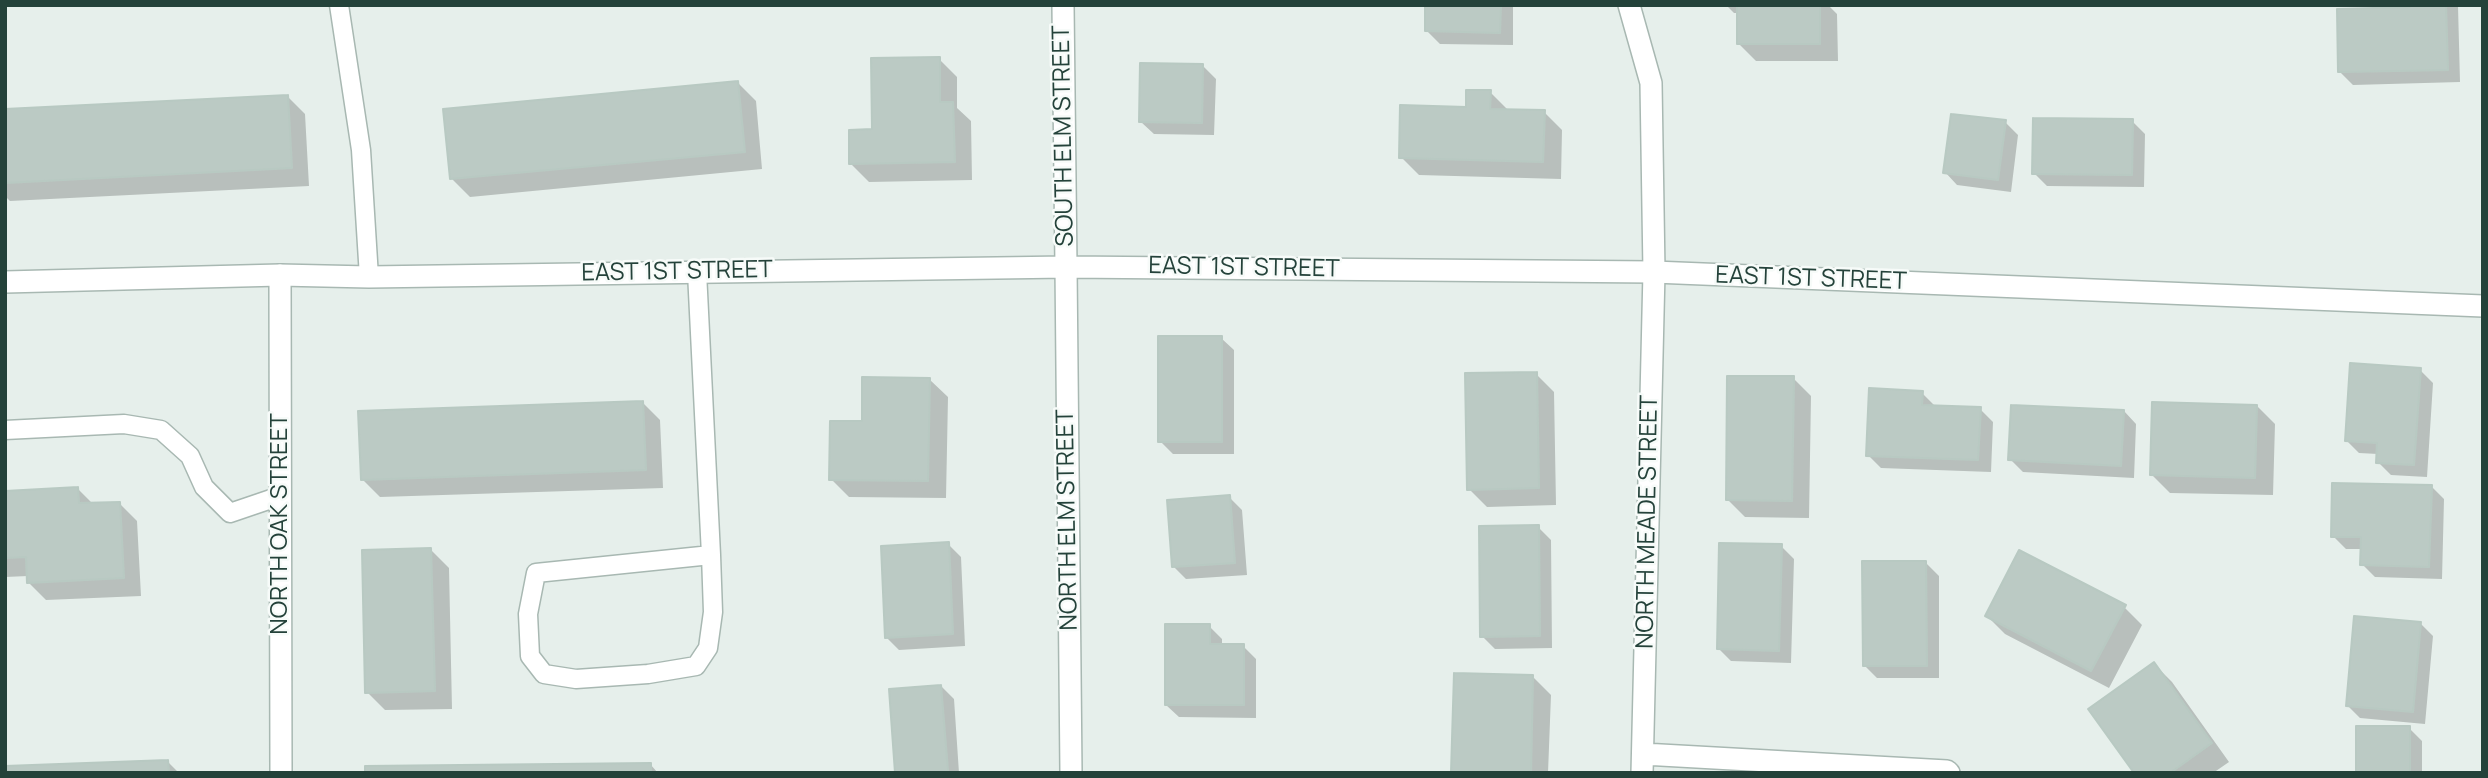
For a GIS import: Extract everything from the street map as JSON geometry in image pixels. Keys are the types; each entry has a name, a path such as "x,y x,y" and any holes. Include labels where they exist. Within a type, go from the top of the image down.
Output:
{"street":[{"name":"SOUTH ELM STREET","path":"1063,5 1066,267"},
{"name":"NORTH MEADE STREET","path":"1629,5 1651,83 1654,272 1643,764"},
{"name":"EAST 1ST STREET","path":"5,282 280,275 369,277 1066,267 1654,272 2483,306"},
{"name":"NORTH ELM STREET","path":"1066,267 1071,773"},
{"name":"NORTH OAK STREET","path":"280,275 281,773"},
{"path":"1643,764 1949,773"}],"lane":[{"path":"339,5 361,150 369,277"},
{"path":"697,272 711,555 712,624 708,648 696,666 648,674 576,679 544,674 530,656 528,614 536,573 711,555"},
{"path":"5,430 124,424 161,430 190,456 204,487 230,513 280,496"}],"building":[{"path":"1425,5 1501,5 1500,33 1425,31"},
{"path":"1737,5 1820,5 1820,44 1737,44"},
{"path":"2446,5 2448,70 2338,72 2337,9"},
{"path":"940,57 940,102 953,102 955,162 849,164 849,130 872,129 871,58"},
{"path":"1140,63 1203,64 1202,123 1139,122"},
{"path":"738,81 745,152 450,179 443,109"},
{"path":"1466,90 1491,90 1490,109 1545,110 1543,162 1399,158 1400,105 1466,107"},
{"path":"288,95 292,168 5,183 5,109"},
{"path":"1951,114 2006,120 1998,180 1943,173"},
{"path":"2033,118 2133,119 2132,175 2032,174"},
{"path":"1158,336 1222,336 1222,442 1158,442"},
{"path":"2350,363 2421,368 2414,465 2376,463 2377,443 2345,441"},
{"path":"1537,372 1539,488 1467,490 1465,373"},
{"path":"1727,376 1794,376 1792,501 1726,500"},
{"path":"862,377 930,378 928,481 829,480 830,421 862,421"},
{"path":"1869,388 1923,391 1922,405 1981,407 1978,460 1866,456"},
{"path":"643,401 646,470 361,480 358,411"},
{"path":"2152,402 2257,405 2255,478 2150,475"},
{"path":"2011,405 2124,410 2121,466 2008,460"},
{"path":"2332,483 2432,485 2429,567 2360,565 2361,537 2331,537"},
{"path":"78,487 79,503 120,502 124,578 27,583 26,557 5,558 5,491"},
{"path":"1230,495 1235,563 1172,567 1167,500"},
{"path":"1539,525 1540,636 1480,637 1479,526"},
{"path":"949,542 953,634 885,638 881,546"},
{"path":"1719,543 1782,544 1779,651 1717,649"},
{"path":"431,548 435,691 365,693 362,550"},
{"path":"2019,550 2126,605 2091,671 1985,616"},
{"path":"1862,561 1926,561 1927,666 1863,666"},
{"path":"2354,616 2421,622 2413,712 2346,706"},
{"path":"1165,624 1210,624 1210,644 1244,644 1244,705 1165,705"},
{"path":"2154,662 2212,743 2170,773 2134,773 2088,709"},
{"path":"1454,673 1533,675 1531,773 1451,772"},
{"path":"941,685 948,771 895,773 889,689"},
{"path":"2356,726 2410,726 2410,773 2356,773"},
{"path":"168,760 169,773 5,773 5,766"},
{"path":"651,763 651,773 365,773 365,766"}]}
